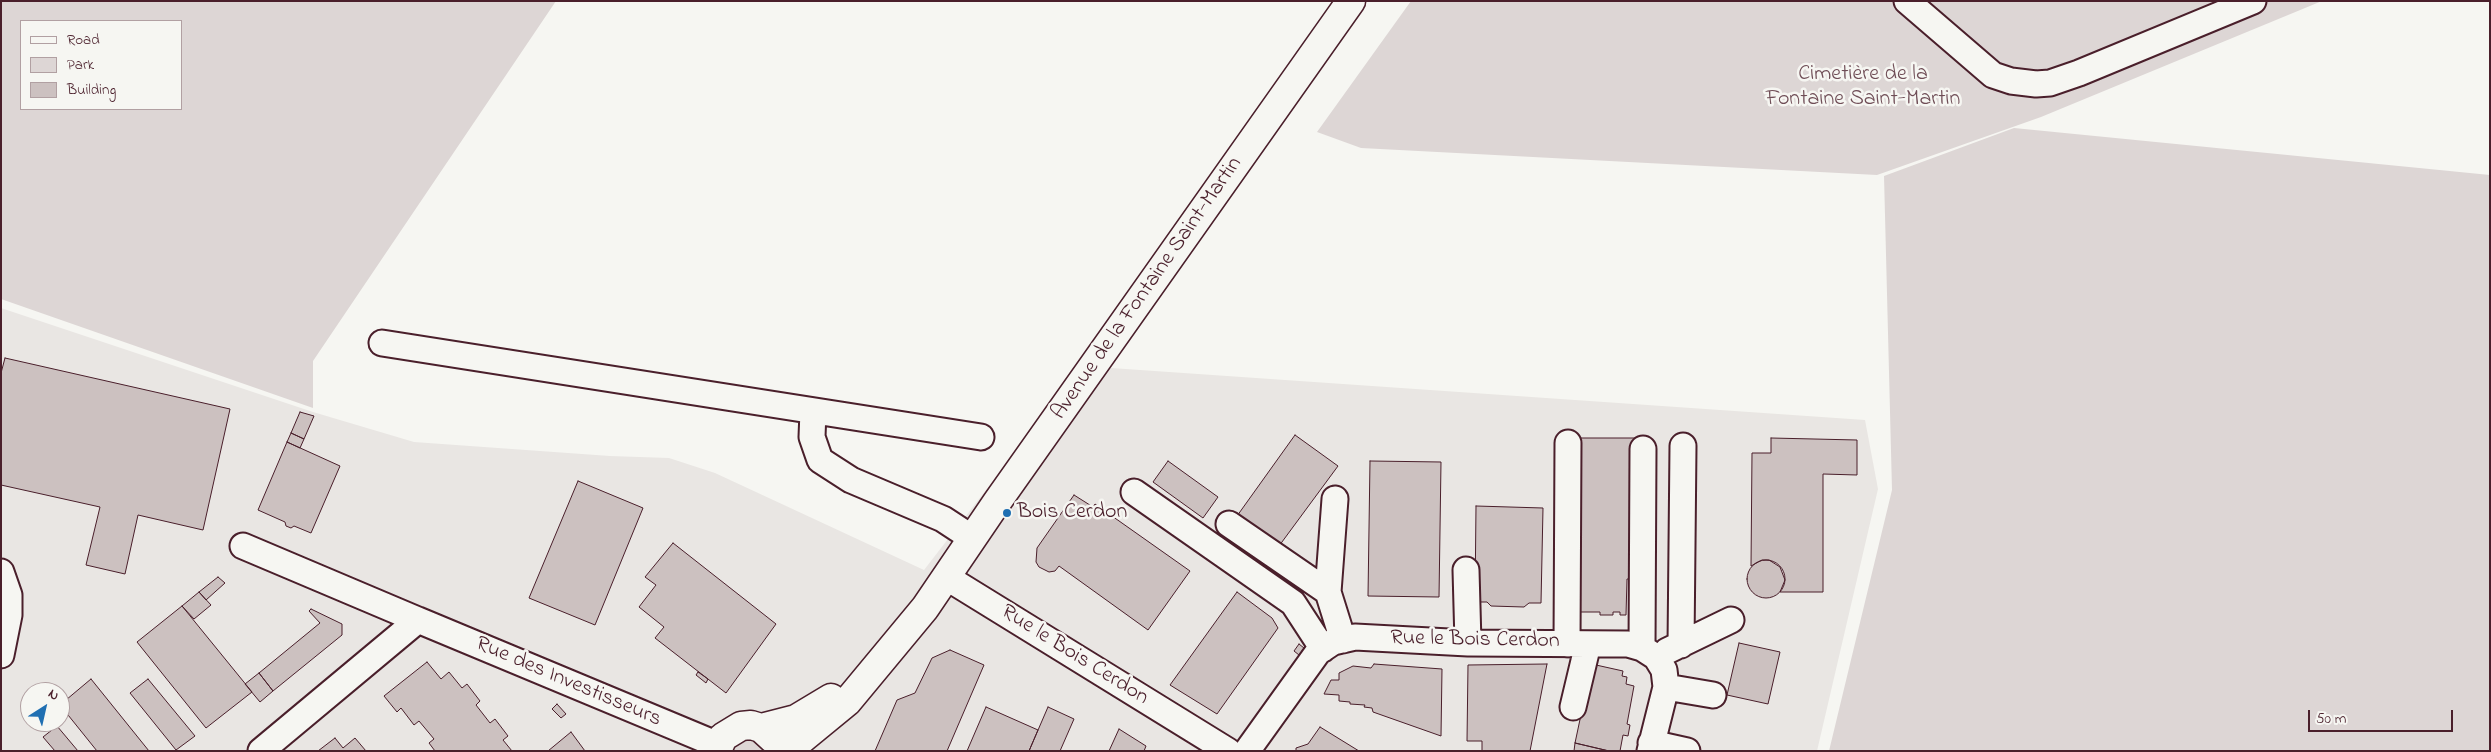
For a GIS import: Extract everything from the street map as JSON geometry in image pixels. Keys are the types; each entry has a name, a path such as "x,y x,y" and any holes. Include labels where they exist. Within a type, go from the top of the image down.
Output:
{"main road":[{"name":"Avenue de la Fontaine Saint-Martin","path":"865,678 925,608 972,538 1351,1"},
{"path":"761,728 796,719 865,678"},
{"path":"791,751 797,743 847,702 865,678"},
{"path":"717,748 723,737 741,726 751,726 761,728 770,734 778,751"}],"street":[{"path":"1907,1 1993,74 2011,81 2036,84 2050,83 2079,73 2254,1"},
{"path":"382,343 982,437"},
{"path":"813,410 812,437 820,460 851,480 943,519 972,538"},
{"path":"1568,443 1578,644 1573,707"},
{"path":"1681,645 1683,446"},
{"path":"1643,449 1649,652 1664,670 1666,687 1650,747 1687,751"},
{"path":"1134,492 1293,603 1333,644"},
{"path":"1333,644 1328,592 1334,499"},
{"path":"1230,524 1328,592"},
{"name":"Rue des Investisseurs","path":"243,546 717,748"},
{"path":"1466,570 1468,643"},
{"path":"1,572 9,594 9,608 1,655"},
{"name":"Rue le Bois Cerdon","path":"946,577 1228,751"},
{"path":"261,751 418,620"},
{"path":"1649,652 1681,645 1731,620"},
{"name":"Rue le Bois Cerdon","path":"1333,644 1355,637 1468,643 1628,644 1649,652"},
{"path":"1247,751 1318,652 1333,644"},
{"path":"1666,687 1713,696"}],"shaded area":[{"path":"1,308 313,412 414,442 610,456 669,458 715,473 924,570 1082,366 1865,420 1878,489 1817,751 1,751"}],"green space":[{"path":"1,1 556,1 313,361 313,408 1,299"},
{"name":"Cimetière de la Fontaine Saint-Martin","path":"1411,1 2322,1 2041,117 1877,175 1361,148 1317,132"},
{"path":"2014,128 2490,175 2490,751 1829,751 1892,490 1884,176"},
{"path":"748,734 771,751 727,751"}],"building":[{"path":"5,358 230,409 203,530 138,515 125,574 86,565 100,507 1,485 1,373"},
{"path":"300,412 314,416 304,439 291,433"},
{"path":"291,433 304,439 300,448 287,442"},
{"path":"1295,435 1338,466 1279,546 1237,516"},
{"path":"1577,438 1635,438 1633,579 1627,579 1626,615 1620,615 1620,612 1613,612 1613,615 1600,615 1600,612 1579,612"},
{"path":"1771,438 1857,440 1857,475 1823,474 1823,592 1780,592 1785,580 1780,567 1769,560 1762,560 1751,566 1752,453 1771,453"},
{"path":"287,442 340,466 311,533 294,526 291,528 286,526 285,522 258,510"},
{"path":"1168,461 1218,497 1203,518 1153,482"},
{"path":"1370,461 1441,462 1439,597 1368,596"},
{"path":"578,481 643,508 595,625 529,598"},
{"path":"1074,495 1093,507 1095,504 1190,571 1148,630 1059,566 1055,571 1049,572 1039,567 1036,562 1037,548"},
{"path":"1476,506 1543,508 1541,603 1529,603 1524,607 1491,606 1487,602 1475,602"},
{"path":"673,543 776,624 726,693 655,638 664,627 639,607 656,585 645,577"},
{"path":"1766,560 1779,566 1785,579 1779,592 1766,598 1753,592 1747,579 1753,566"},
{"path":"218,577 225,583 206,600 199,592"},
{"path":"199,592 211,605 194,619 182,606"},
{"path":"1237,592 1272,618 1278,628 1217,714 1170,685"},
{"path":"182,606 252,692 206,728 137,642"},
{"path":"311,609 342,624 342,635 273,691 259,673 320,623 309,611"},
{"path":"1739,643 1780,652 1768,704 1727,695"},
{"path":"1299,644 1304,648 1299,655 1294,651"},
{"path":"950,650 984,665 947,751 875,751 897,700 915,693 932,658"},
{"path":"427,662 441,679 449,672 462,688 467,684 480,701 476,705 490,723 495,719 508,736 503,740 512,751 435,751 429,743 434,739 419,721 414,725 401,708 397,712 384,696"},
{"path":"1374,664 1442,669 1441,736 1373,712 1372,708 1364,707 1365,705 1339,701 1339,695 1324,694 1331,680 1339,680 1339,673 1353,666 1371,668"},
{"path":"1547,664 1530,751 1482,751 1482,741 1467,741 1468,665"},
{"path":"1596,665 1623,671 1622,676 1627,677 1626,684 1634,686 1627,724 1630,725 1628,736 1623,735 1620,751 1609,751 1575,743 1589,677 1593,678"},
{"path":"698,672 708,679 706,683 696,675"},
{"path":"259,673 273,691 260,702 245,684"},
{"path":"91,679 149,751 97,751 70,717 70,697"},
{"path":"148,679 195,736 176,750 130,693"},
{"path":"557,704 566,714 561,718 552,709"},
{"path":"986,707 1038,730 1029,751 967,751"},
{"path":"1048,707 1074,719 1060,751 1029,751"},
{"path":"1320,727 1359,751 1296,751 1296,748 1308,744"},
{"path":"1119,729 1146,746 1144,751 1109,751"},
{"path":"49,732 62,732 78,751 55,751 43,737"},
{"path":"571,732 585,751 548,751"},
{"path":"335,738 343,748 355,738 366,751 318,751"},
{"path":"1575,743 1609,751 1574,751"}],"place":[{"name":"Bois Cerdon","path":"1007,513"}]}
